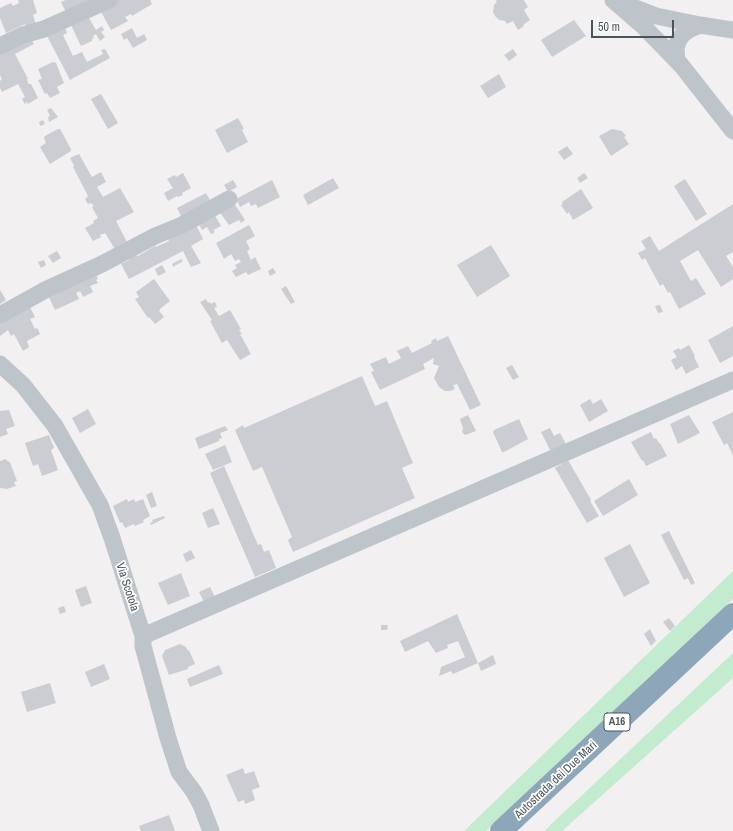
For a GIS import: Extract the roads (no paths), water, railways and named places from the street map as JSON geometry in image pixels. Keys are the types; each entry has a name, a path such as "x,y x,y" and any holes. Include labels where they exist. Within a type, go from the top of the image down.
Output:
{"highway":[{"name":"Autostrada dei Due Mari","path":"502,831 733,614"},
{"name":"Autostrada dei Due Mari","path":"523,831 733,634"}],"street":[{"path":"0,46 23,35 44,29 109,0"},
{"path":"614,0 656,16 733,30"},
{"path":"614,0 643,26 677,61 733,131"},
{"path":"677,61 676,49 682,34 700,25"},
{"path":"0,315 47,289 102,264 155,236 182,225 229,199"},
{"name":"Via Scotola","path":"0,364 23,385 55,426 100,506 112,538 143,636 143,646 168,738 180,772 201,805 211,831"},
{"path":"143,636 733,380"}]}
